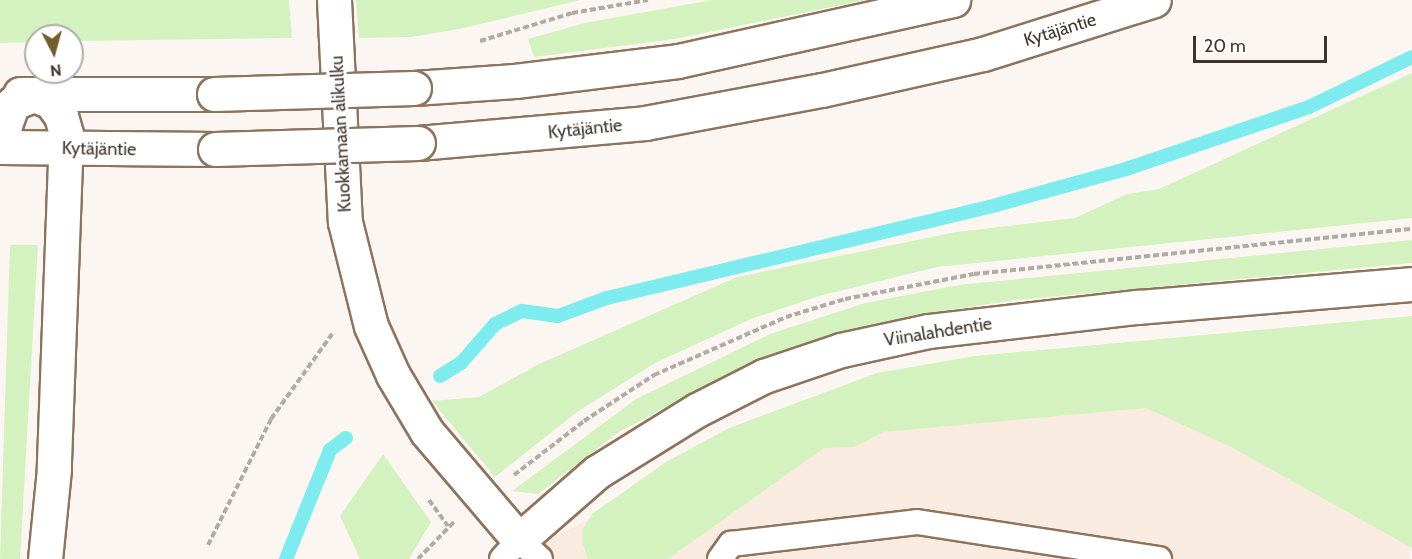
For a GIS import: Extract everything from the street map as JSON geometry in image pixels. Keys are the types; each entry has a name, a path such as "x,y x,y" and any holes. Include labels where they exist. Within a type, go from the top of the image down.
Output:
{"main road":[{"name":"Kuokkamaan alikulku","path":"334,0 345,222 371,326 393,375 427,432 520,553"},
{"path":"0,94 214,94 414,88 515,81 678,61 953,0"},
{"name":"Kytäjäntie","path":"0,147 215,149 418,143 645,123 822,90 983,54 1154,0"},
{"path":"0,140 13,103 34,95 51,102 61,116 67,148 54,469 45,559"},
{"name":"Viinalahdentie","path":"520,553 597,472 697,410 764,376 841,350 929,331 1138,307 1412,284"}],"lane":[{"path":"720,559 731,544 917,522 1015,548 1159,559"}],"path":[{"path":"485,40 573,13 648,0"},
{"path":"208,545 271,419 335,331"},
{"path":"418,559 448,526"}],"shaded area":[{"path":"1155,384 1412,537 1410,559 508,559 717,455"}],"green space":[{"path":"0,0 289,0 292,38 84,41 84,24 24,24 24,42 0,43"},
{"path":"356,0 581,0 459,29 411,37 359,38"},
{"path":"712,0 865,0 675,39 534,57 528,39 585,23"},
{"path":"1412,73 1412,218 937,267 819,296 751,319 655,363 577,412 495,477 432,401 479,397 539,364 737,277 956,232 1075,218 1127,194 1159,189"},
{"path":"1412,240 1412,263 1016,300 915,315 818,339 736,370 619,432 538,494 512,491 636,399 770,334 865,303 959,285"},
{"path":"10,245 38,245 20,559 0,559"},
{"path":"1412,316 1412,548 1233,448 1146,408 883,432 854,447 824,448 668,559 588,559 582,542 583,529 592,514 666,462 729,428 877,373 975,356"},
{"path":"383,454 431,522 409,559 360,559 340,516"}],"waterway":[{"path":"440,376 461,363 495,324 522,311 558,316 607,298 996,205 1126,169 1309,107 1412,57"},
{"path":"286,559 330,450 346,438"}]}
